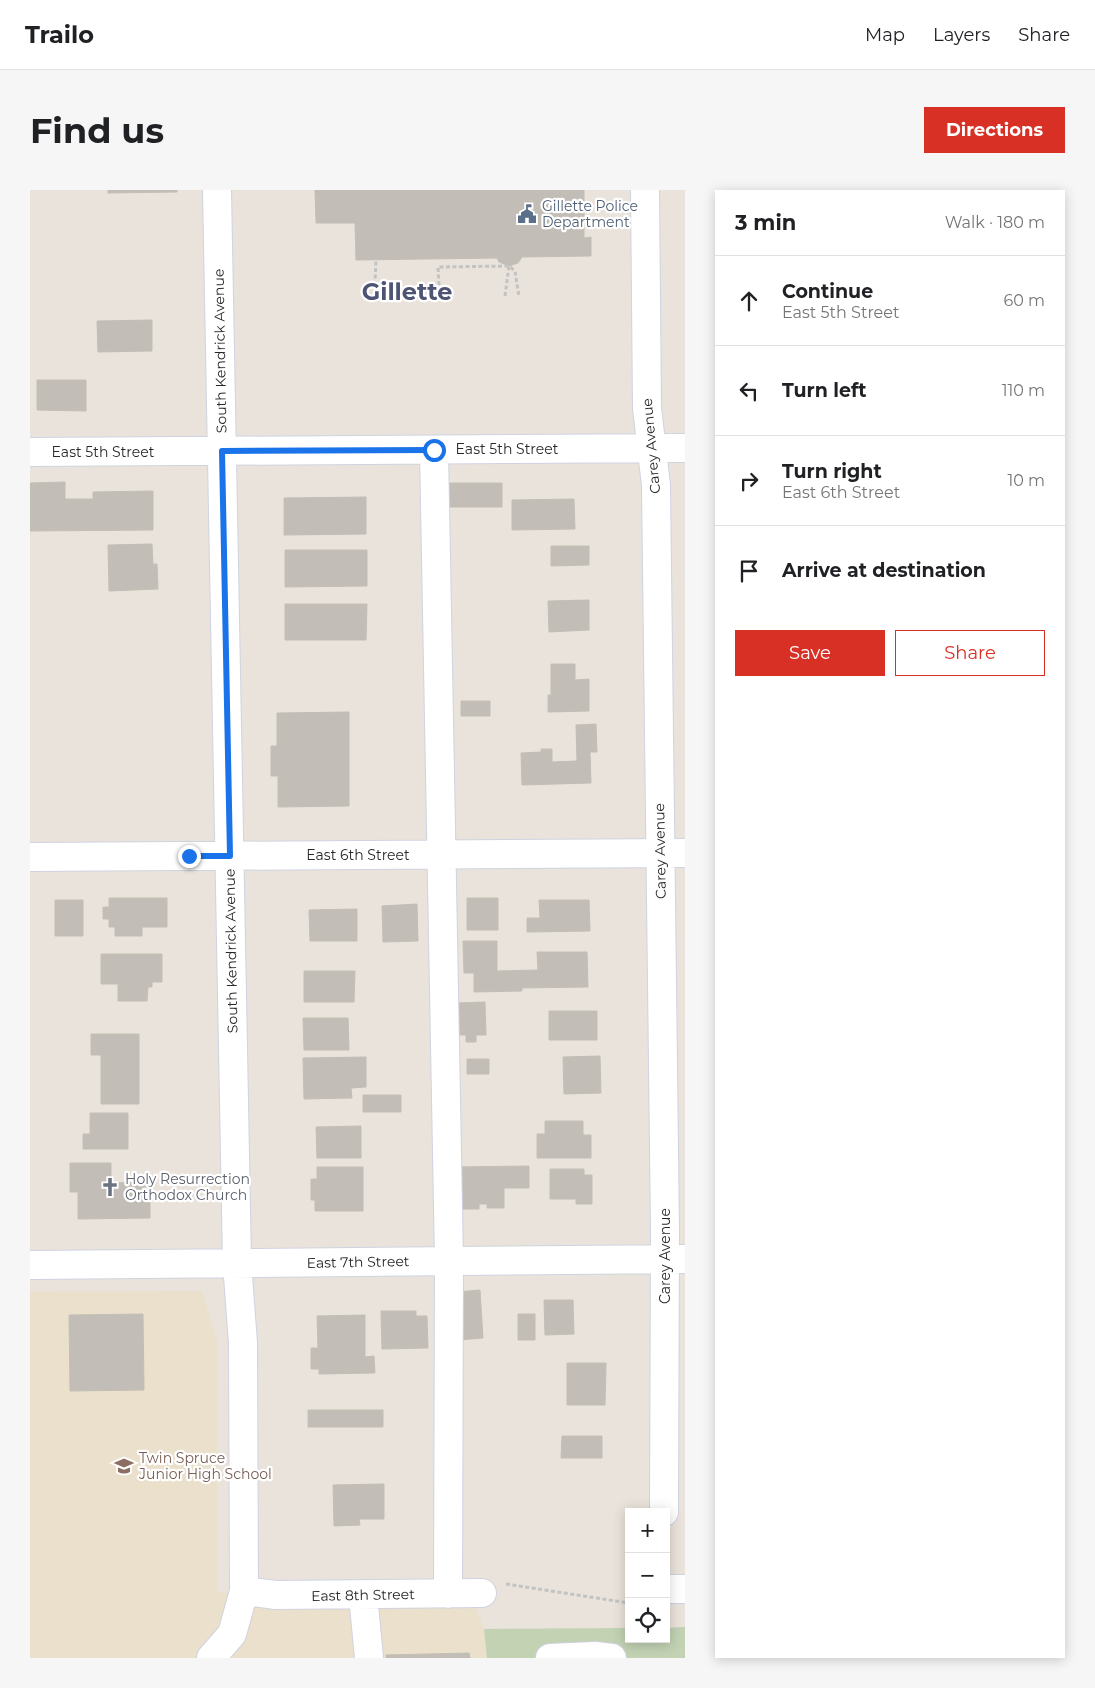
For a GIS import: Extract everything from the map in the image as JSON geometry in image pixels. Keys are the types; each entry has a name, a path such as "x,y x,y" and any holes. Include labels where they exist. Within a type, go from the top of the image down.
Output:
{"street":[{"name":"South Kendrick Avenue","path":"211,1658 232,1634 244,1591 244,1343 237,1264 217,190"},
{"name":"Carey Avenue","path":"645,190 647,408 656,485 673,853 675,1259 664,1508"},
{"name":"East 5th Street","path":"30,452 685,448"},
{"path":"434,450 449,1261 448,1594"},
{"name":"East 6th Street","path":"30,857 673,853"},
{"name":"East 7th Street","path":"30,1265 675,1259"},
{"name":"East 8th Street","path":"244,1591 276,1595 448,1594 493,1588"},
{"path":"670,1589 685,1589"},
{"path":"362,1595 369,1658"},
{"path":"550,1658 595,1656 612,1658"}],"path":[{"path":"376,259 376,285"},
{"path":"438,285 438,266 509,266 515,271 519,297"},
{"path":"505,296 509,266"},
{"path":"493,1588 625,1603"}],"shaded area":[{"name":"Twin Spruce Junior High School","path":"202,1291 217,1341 217,1592 270,1598 471,1595 484,1629 487,1658 30,1658 30,1292"}],"green space":[{"path":"685,1627 685,1658 487,1658 484,1629 625,1628 625,1643 670,1643 670,1628"}],"building":[{"path":"108,190 177,190 177,192 108,193"},
{"path":"315,190 584,190 584,238 591,237 591,256 522,257 518,263 509,266 499,262 497,258 356,260 355,223 316,223"},
{"path":"152,320 152,351 98,352 97,321"},
{"path":"37,380 86,380 86,411 37,410"},
{"path":"65,482 65,499 93,499 93,492 153,491 153,530 30,531 30,483"},
{"path":"444,483 502,483 502,507 445,507"},
{"path":"366,497 366,534 284,535 284,498"},
{"path":"574,499 575,529 512,530 512,500"},
{"path":"152,544 153,564 157,564 158,589 109,591 108,545"},
{"path":"551,546 589,546 589,565 551,566"},
{"path":"285,550 367,550 367,586 285,587"},
{"path":"589,600 589,630 549,632 548,601"},
{"path":"285,604 367,604 366,640 285,640"},
{"path":"551,664 575,664 575,680 589,679 589,711 548,712 548,695 551,695"},
{"path":"461,701 490,701 490,716 461,716"},
{"path":"349,712 349,806 278,807 278,776 271,776 271,746 277,746 277,713"},
{"path":"596,724 597,752 590,752 591,783 522,785 521,753 541,752 541,749 552,749 552,762 577,761 576,725"},
{"path":"109,898 167,898 167,927 142,927 142,936 115,936 115,927 109,927 109,919 103,919 103,907 109,907"},
{"path":"467,898 498,898 498,930 467,930"},
{"path":"55,900 83,900 83,936 55,936"},
{"path":"539,900 589,900 590,931 527,932 527,918 540,918"},
{"path":"417,904 418,941 383,942 382,906"},
{"path":"357,909 357,941 310,941 309,910"},
{"path":"463,941 497,941 497,971 538,970 537,952 587,952 588,987 522,988 522,991 474,992 474,973 464,973"},
{"path":"101,954 162,954 162,982 152,982 152,987 148,987 147,1001 118,1001 118,984 101,984"},
{"path":"304,971 355,971 354,1002 304,1002"},
{"path":"485,1002 486,1035 476,1035 476,1042 466,1042 466,1035 458,1035 457,1003"},
{"path":"549,1011 597,1011 597,1040 549,1040"},
{"path":"303,1018 348,1018 349,1050 304,1050"},
{"path":"91,1034 139,1034 139,1104 101,1104 101,1055 91,1055"},
{"path":"600,1056 601,1093 564,1094 563,1057"},
{"path":"366,1057 366,1087 351,1088 352,1098 304,1099 303,1058"},
{"path":"467,1059 489,1059 489,1074 467,1074"},
{"path":"363,1095 401,1095 401,1112 363,1112"},
{"path":"90,1113 128,1113 128,1149 83,1149 83,1134 90,1134"},
{"path":"545,1121 583,1121 583,1135 591,1135 591,1158 537,1158 537,1134 545,1134"},
{"path":"361,1126 361,1158 317,1158 316,1127"},
{"name":"Holy Resurrection Orthodox Church","path":"70,1163 111,1163 111,1183 150,1182 150,1218 78,1219 78,1192 70,1192"},
{"path":"529,1166 529,1188 504,1188 504,1208 487,1208 487,1204 479,1204 479,1209 454,1209 453,1167"},
{"path":"317,1167 363,1167 363,1211 315,1211 315,1200 311,1200 311,1179 317,1179"},
{"path":"550,1169 584,1169 584,1175 592,1175 592,1204 576,1204 576,1199 550,1199"},
{"path":"480,1290 483,1338 459,1340 456,1292"},
{"path":"544,1300 573,1300 574,1334 545,1335"},
{"path":"381,1311 416,1311 416,1316 427,1316 428,1348 382,1349"},
{"path":"143,1314 144,1390 70,1391 69,1315"},
{"path":"518,1314 535,1314 535,1340 518,1340"},
{"path":"365,1315 365,1357 374,1356 375,1373 319,1374 319,1369 311,1369 311,1348 318,1348 317,1316"},
{"path":"567,1363 606,1363 605,1405 567,1405"},
{"path":"308,1410 383,1410 383,1427 308,1427"},
{"path":"562,1436 602,1436 602,1458 561,1458"},
{"path":"384,1484 384,1519 359,1519 360,1525 334,1526 333,1485"},
{"path":"469,1653 470,1658 386,1658 386,1655"}],"place":[{"name":"Gillette Police Department","path":"527,214"},
{"name":"Holy Resurrection Orthodox Church","path":"110,1187"},
{"name":"Twin Spruce Junior High School","path":"124,1466"}],"district":[{"name":"Gillette","path":"407,292"}],"route":[{"path":"189,856 230,856 222,451 434,450"}]}
